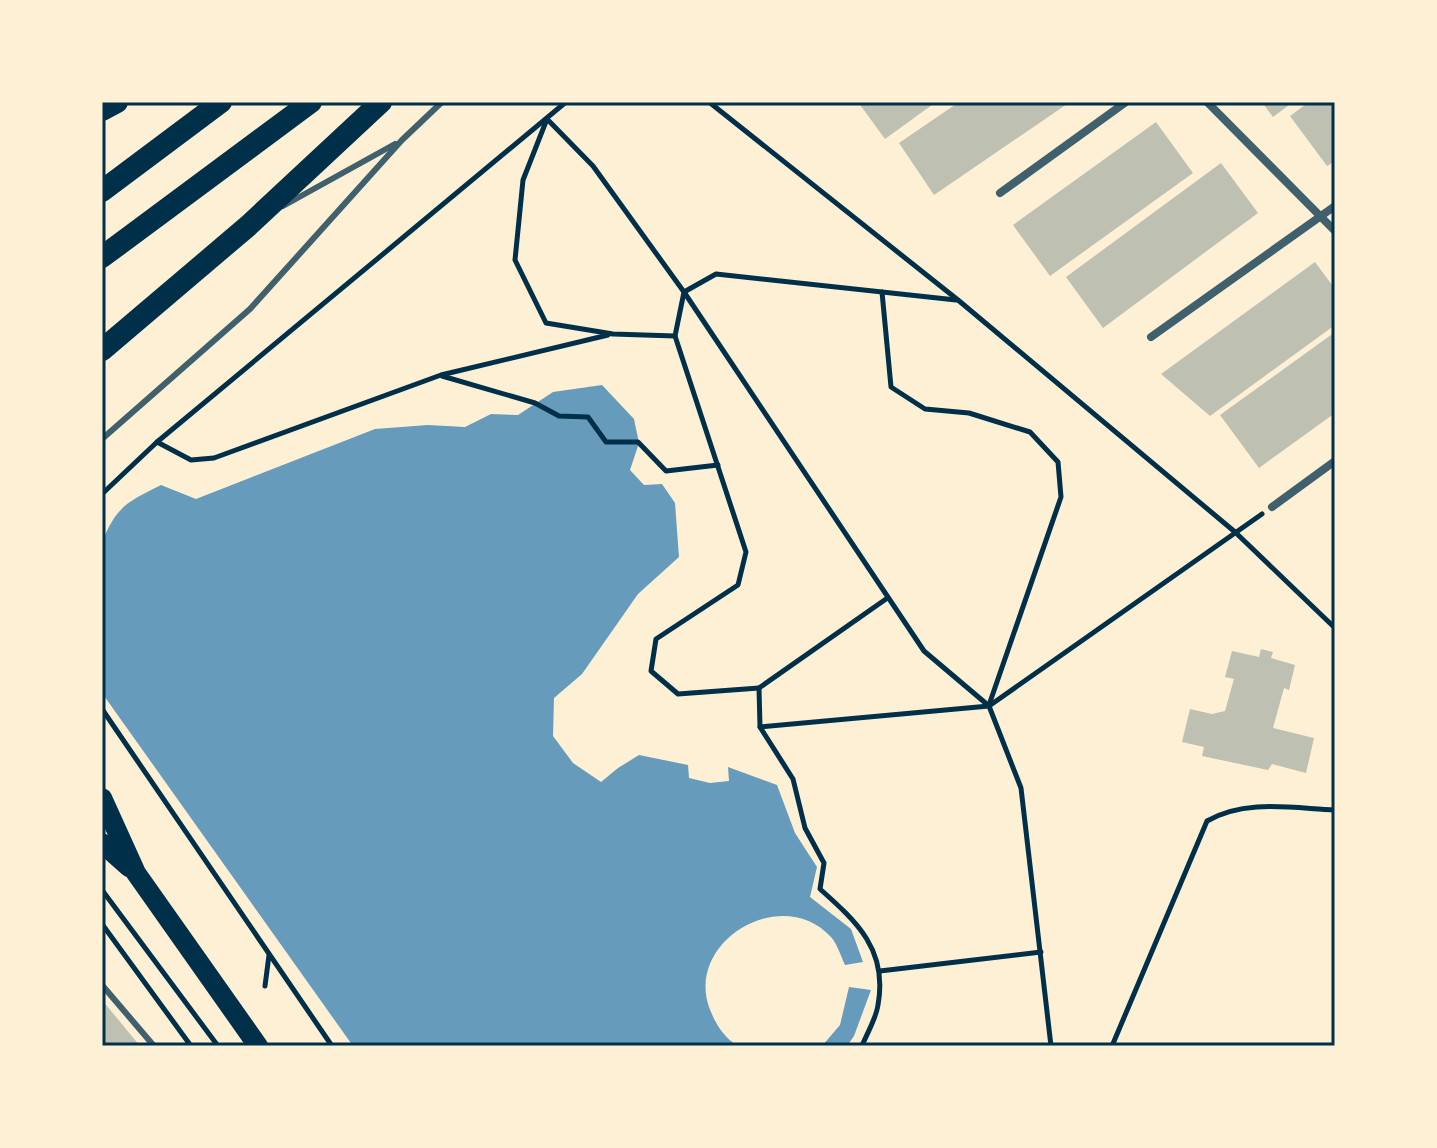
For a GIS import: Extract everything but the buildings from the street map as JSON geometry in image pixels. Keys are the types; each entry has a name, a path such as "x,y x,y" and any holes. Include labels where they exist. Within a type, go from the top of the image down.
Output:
{"highway":[{"path":"102,110 117,102"},
{"path":"102,191 221,102"},
{"path":"102,257 311,102"},
{"path":"102,350 248,226 381,102"}],"main road":[{"path":"102,798 136,873 258,1046"},
{"path":"102,843 136,873"}],"street":[{"path":"1000,193 1126,102"},
{"path":"1207,102 1335,231"},
{"path":"1151,337 1335,206"},
{"path":"1272,507 1335,461"}],"lane":[{"path":"102,439 250,309 402,140 442,102"},
{"path":"248,226 402,140"},
{"path":"102,985 154,1046"}],"path":[{"path":"102,494 157,442 566,102"},
{"path":"709,102 958,300 1235,532 1335,628"},
{"path":"547,119 593,166 684,292 886,599 924,651 989,706 1021,788 1051,1046"},
{"path":"547,119 523,180 515,260 546,323 613,334 675,336"},
{"path":"886,599 759,688 678,694 651,671 656,639 738,585 746,552 675,336 684,292 716,274 958,300"},
{"path":"882,292 891,387 925,409 969,413 1030,432 1058,462 1061,497 989,706"},
{"path":"157,442 191,460 214,458 441,375 613,334"},
{"path":"441,375 535,403 559,416 588,417 606,442 638,442 666,471 718,465"},
{"path":"760,727 989,706 1272,507"},
{"path":"759,688 760,727 793,779 805,828 824,863 820,889 860,925 880,971 878,1007 862,1046"},
{"path":"102,709 332,1046"},
{"path":"1112,1046 1207,821 1225,811 1246,806 1335,810"},
{"path":"102,890 218,1046"},
{"path":"102,924 191,1046"},
{"path":"880,971 1041,952"},
{"path":"265,986 269,954"}],"water":[{"path":"602,385 634,419 639,443 630,470 644,485 662,484 675,503 679,557 638,594 582,674 554,698 553,736 573,763 601,782 639,755 688,765 689,778 710,783 729,781 728,767 777,785 795,833 817,867 810,897 851,929 863,962 845,965 831,937 811,922 788,916 765,918 743,927 725,941 712,960 706,983 714,1019 724,1034 738,1046 353,1046 102,693 102,542 124,506 161,485 196,499 375,429 428,425 465,427 491,414 518,415 553,392"},
{"path":"849,987 871,990 854,1036 847,1046 822,1046 840,1025"}]}
